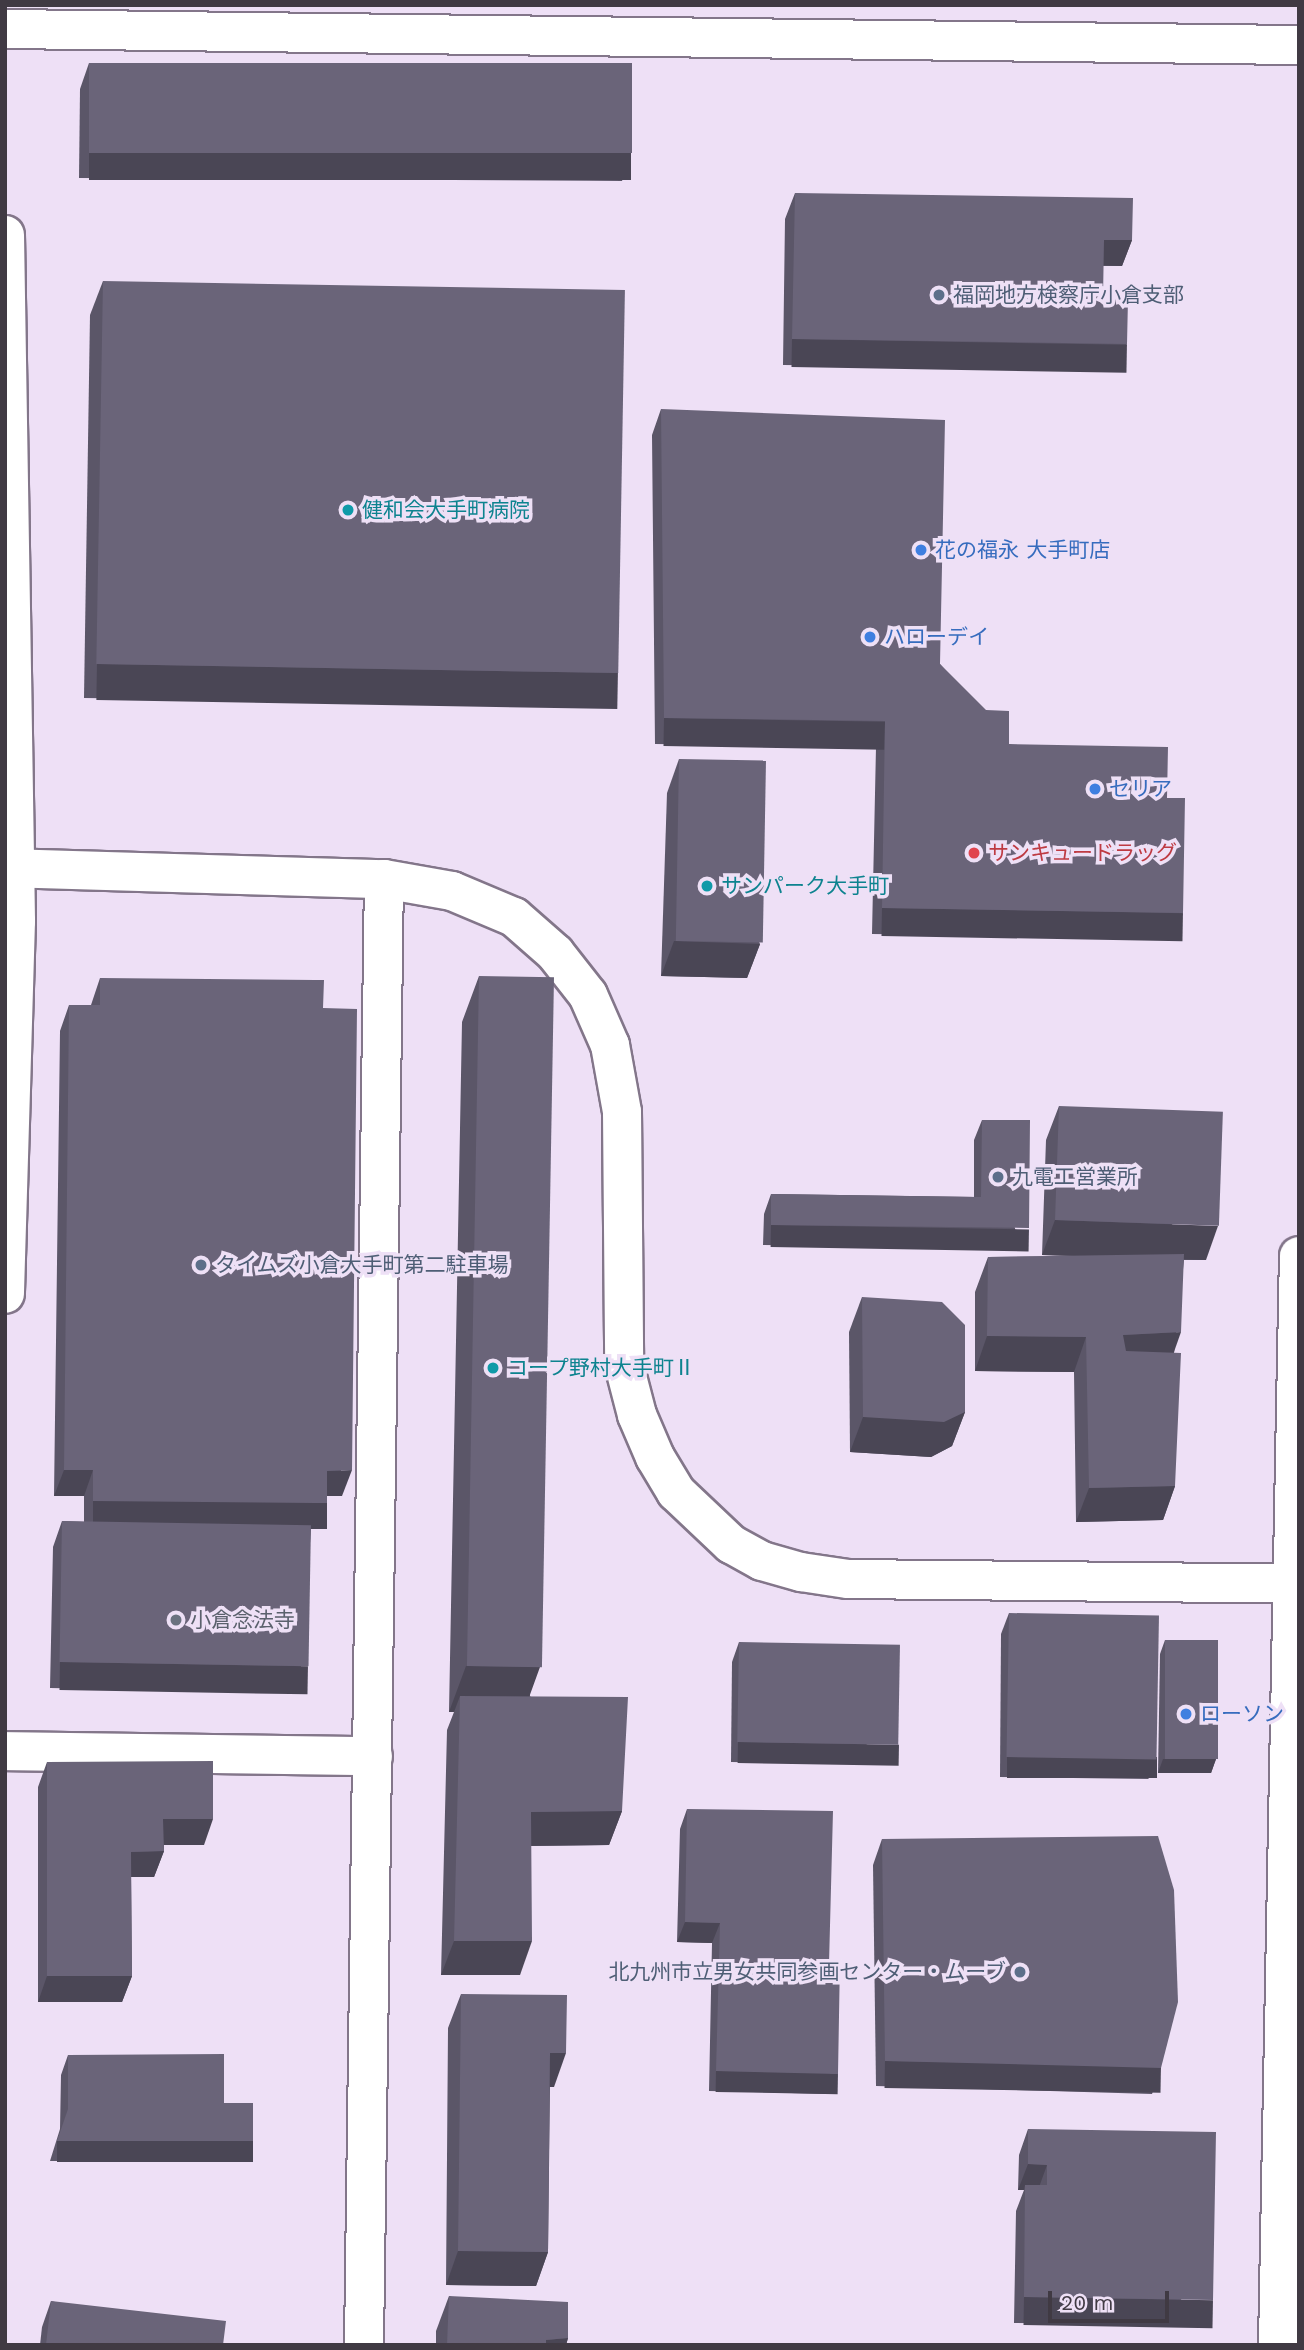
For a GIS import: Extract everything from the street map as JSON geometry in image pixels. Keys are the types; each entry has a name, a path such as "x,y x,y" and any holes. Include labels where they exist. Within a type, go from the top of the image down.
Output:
{"street":[{"path":"5,29 1299,45"},
{"path":"5,236 10,868 5,1294"},
{"path":"10,868 384,880 452,891 513,918 555,953 588,995 610,1045 622,1112 624,1366 637,1415 655,1457 676,1492 731,1544 762,1561 801,1573 848,1579 1295,1584"},
{"path":"365,2345 384,880"},
{"path":"1279,2345 1299,1256"},
{"path":"5,1751 373,1756"}],"building":[{"path":"89,63 632,63 632,153 89,153"},
{"name":"福岡地方検察庁小倉支部","path":"795,193 1133,198 1132,240 1104,240 1103,298 1128,299 1127,344 792,339"},
{"name":"健和会大手町病院","path":"103,281 625,290 618,673 96,664"},
{"path":"661,409 945,420 940,664 986,710 1009,711 1009,744 1168,747 1167,798 1185,798 1183,913 882,908 885,721 664,718"},
{"name":"サンパーク大手町","path":"679,759 766,761 763,942 676,941"},
{"name":"コープ野村大手町Ⅱ","path":"479,976 554,977 542,1667 467,1666"},
{"name":"タイムズ小倉大手町第二駐車場","path":"100,978 324,980 323,1008 357,1009 352,1470 327,1471 327,1503 93,1501 93,1470 64,1470 69,1005 100,1005"},
{"path":"1059,1106 1223,1112 1219,1226 1055,1220"},
{"path":"982,1120 1030,1120 1029,1228 771,1225 771,1194 981,1197"},
{"path":"1184,1254 1181,1332 1123,1335 1126,1351 1181,1353 1175,1486 1089,1488 1086,1337 987,1336 988,1257"},
{"path":"862,1297 942,1302 965,1325 965,1412 944,1422 863,1417"},
{"name":"小倉念法寺","path":"62,1521 311,1525 309,1666 60,1662"},
{"path":"1009,1613 1159,1616 1156,1760 1006,1757"},
{"name":"ローソン","path":"1165,1640 1218,1640 1218,1759 1165,1759"},
{"path":"739,1642 900,1645 898,1745 737,1742"},
{"path":"460,1696 628,1697 622,1811 531,1812 532,1941 454,1941"},
{"path":"213,1761 213,1819 163,1819 164,1851 131,1852 132,1976 47,1976 47,1762"},
{"path":"687,1809 833,1811 829,1964 840,1959 838,2074 716,2071 720,1923 685,1922"},
{"name":"北九州市立男女共同参画センター・ムーブ","path":"1158,1836 1174,1890 1178,2002 1161,2068 885,2061 882,1839"},
{"path":"461,1994 567,1995 566,2053 550,2053 548,2252 458,2251"},
{"path":"224,2054 224,2103 253,2103 253,2141 57,2141 68,2109 68,2055"},
{"path":"1028,2129 1216,2132 1213,2300 1024,2297 1025,2185 1047,2185 1047,2165 1028,2164"},
{"path":"449,2296 568,2302 568,2338 546,2340 546,2345 447,2345"},
{"path":"51,2301 226,2321 223,2345 46,2345"}],"place":[{"name":"福岡地方検察庁小倉支部","path":"939,295"},
{"name":"健和会大手町病院","path":"348,510"},
{"name":"花の福永 大手町店","path":"921,550"},
{"name":"ハローデイ","path":"870,637"},
{"name":"セリア","path":"1095,789"},
{"name":"サンキュードラッグ","path":"974,853"},
{"name":"サンパーク大手町","path":"707,886"},
{"name":"九電工営業所","path":"998,1177"},
{"name":"タイムズ小倉大手町第二駐車場","path":"201,1265"},
{"name":"コープ野村大手町Ⅱ","path":"493,1368"},
{"name":"小倉念法寺","path":"176,1620"},
{"name":"ローソン","path":"1186,1714"},
{"name":"北九州市立男女共同参画センター・ムーブ","path":"1020,1972"}]}
